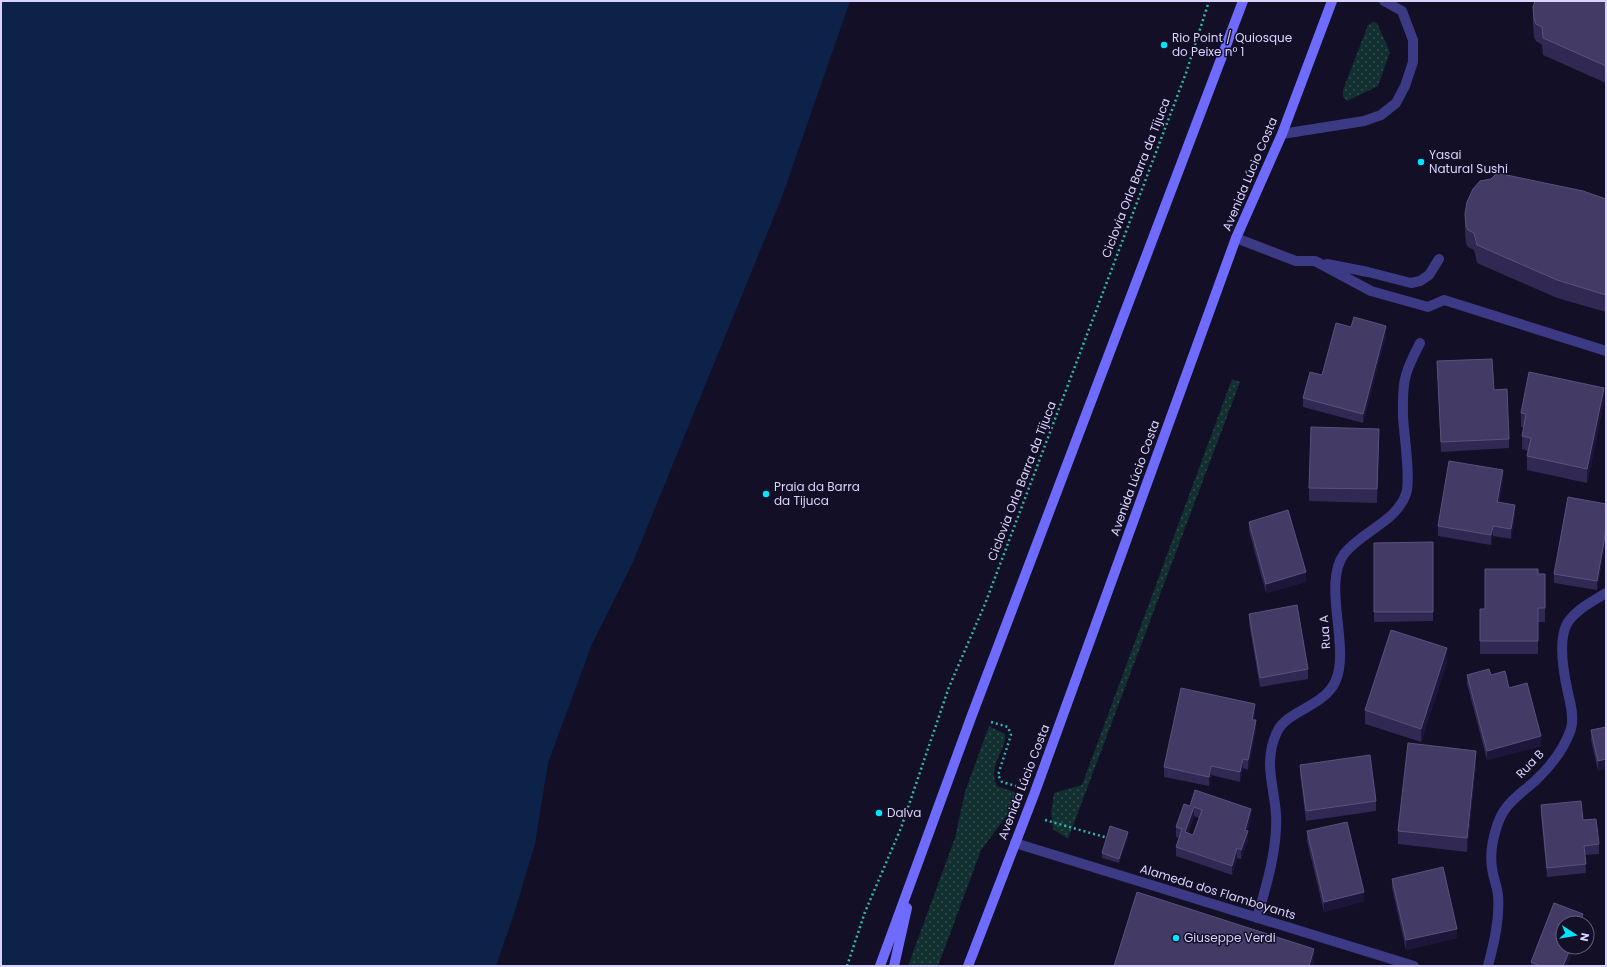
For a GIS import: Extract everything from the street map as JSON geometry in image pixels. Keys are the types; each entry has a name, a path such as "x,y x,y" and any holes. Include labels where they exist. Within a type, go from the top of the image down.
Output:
{"main road":[{"path":"880,966 972,715 1243,1"},
{"name":"Avenida Lúcio Costa","path":"968,966 1026,814 1036,792 1236,238 1282,134 1332,1"},
{"path":"894,966 914,873"}],"street":[{"path":"1282,134 1364,121 1381,115 1396,104 1405,86 1413,62 1413,40 1402,11 1384,1"},
{"path":"1236,238 1296,261 1316,261 1411,283 1420,281 1429,275 1439,259"},
{"path":"1316,261 1371,291 1428,307 1444,300 1606,351"},
{"name":"Rua A","path":"1257,918 1269,879 1275,834 1276,815 1270,776 1270,758 1273,744 1277,731 1288,720 1322,699 1336,680 1341,664 1336,573 1345,554 1368,532 1386,520 1402,504 1407,492 1403,415 1404,390 1406,375 1420,342"},
{"name":"Rua B","path":"1488,966 1499,916 1498,894 1491,856 1496,828 1504,811 1513,798 1539,776 1564,746 1571,728 1572,709 1564,674 1563,650 1564,633 1567,622 1579,610 1606,593"},
{"name":"Alameda dos Flamboyants","path":"1015,844 1089,865 1414,966"}],"path":[{"name":"Ciclovia Orla Barra da Tijuca","path":"847,966 865,912 901,828 949,687 988,596 1186,73 1209,1"},
{"path":"972,715 1008,728 1011,735 998,775 1002,782 1036,792"},
{"path":"1026,814 1108,838"}],"green space":[{"path":"1373,22 1377,23 1390,52 1378,86 1347,101 1343,97 1343,90 1368,25"},
{"path":"1232,379 1240,382 1068,839 1053,829 1051,813 1054,793 1082,785"},
{"path":"989,726 1005,734 1005,741 994,771 997,786 1017,793 1011,810 981,850 938,966 908,966 955,838 965,792"}],"water":[{"path":"1,1 850,1 782,197 633,562 592,644 548,763 535,844 513,917 496,966 1,966"}],"building":[{"path":"1535,1 1606,1 1606,66 1543,38 1542,27 1536,24 1534,19 1533,7"},
{"path":"1497,173 1583,191 1606,199 1606,295 1557,280 1477,245 1474,233 1468,230 1466,226 1465,214 1467,202 1473,189 1480,181 1491,179"},
{"path":"1354,317 1386,326 1363,414 1303,398 1310,372 1322,375 1336,323 1351,327"},
{"path":"1492,359 1494,390 1507,389 1509,439 1441,442 1437,361"},
{"path":"1529,372 1604,388 1587,469 1527,456 1531,438 1522,436 1526,414 1521,413"},
{"path":"1311,427 1379,429 1377,489 1309,488"},
{"path":"1449,461 1503,470 1497,502 1515,505 1511,529 1493,526 1491,535 1438,526"},
{"path":"1568,497 1606,504 1606,530 1597,581 1554,574"},
{"path":"1288,510 1306,572 1266,584 1249,522"},
{"path":"1433,542 1433,612 1374,612 1374,543"},
{"path":"1485,569 1538,569 1538,574 1545,574 1545,608 1538,608 1538,641 1480,641 1480,609 1485,609"},
{"path":"1297,605 1308,669 1260,678 1249,614"},
{"path":"1391,630 1447,648 1421,729 1365,710"},
{"path":"1489,669 1491,675 1505,671 1509,688 1527,683 1541,736 1487,751 1467,675"},
{"path":"1181,688 1255,704 1252,720 1256,720 1248,760 1243,759 1240,772 1211,766 1209,777 1164,767"},
{"path":"1606,727 1606,759 1598,761 1591,730"},
{"path":"1408,743 1476,751 1467,838 1398,831"},
{"path":"1370,755 1376,801 1306,811 1300,765"},
{"path":"1195,790 1251,809 1245,830 1248,831 1241,850 1237,848 1232,866 1176,847 1182,829 1176,827 1184,804 1190,806","holes":["1194,807 1202,810 1193,835 1185,832"]},
{"path":"1581,801 1583,820 1596,819 1599,844 1584,846 1586,864 1547,868 1541,805"},
{"path":"1347,822 1364,892 1324,902 1307,831"},
{"path":"1110,826 1128,832 1119,859 1102,853"},
{"path":"1443,867 1457,929 1406,940 1392,879"},
{"name":"Giuseppe Verdi","path":"1137,892 1314,949 1309,966 1114,966"},
{"path":"1554,903 1583,914 1555,915 1555,955 1568,955 1563,966 1541,966 1531,962"}],"place":[{"name":"Rio Point / Quiosque do Peixe n° 1","path":"1164,45"},
{"name":"Yasai Natural Sushi","path":"1421,162"},
{"name":"Praia da Barra da Tijuca","path":"766,494"},
{"name":"Dalva","path":"879,813"},
{"name":"Giuseppe Verdi","path":"1176,938"}]}
